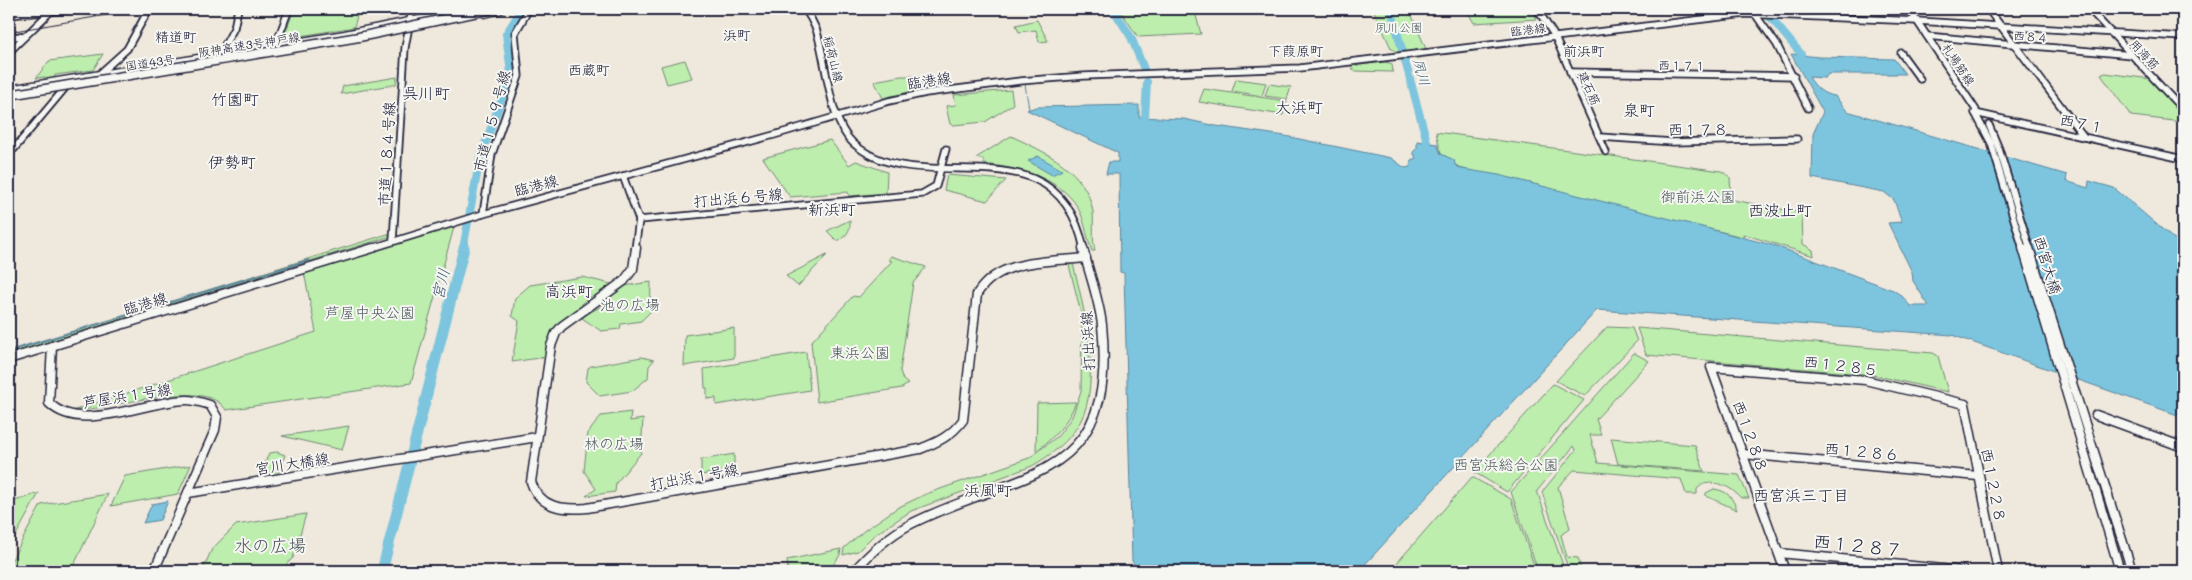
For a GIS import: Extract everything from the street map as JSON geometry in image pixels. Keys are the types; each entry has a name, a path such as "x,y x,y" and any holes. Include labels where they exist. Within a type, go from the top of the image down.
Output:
{"highway":[{"name":"国道43号","path":"9,94 97,76 408,26 474,9"},
{"name":"阪神高速3号神戸線","path":"9,94 359,34 481,9"},
{"name":"阪神高速3号神戸線","path":"9,94 359,37 492,9"},
{"name":"国道43号","path":"9,94 65,88 502,9"}],"street":[{"path":"9,20 11,15 20,9"},
{"path":"11,15 51,10 80,9"},
{"path":"97,76 127,49 149,9"},
{"path":"219,56 233,35 238,9"},
{"path":"275,47 289,9"},
{"name":"市道１８４号線","path":"392,240 408,26 412,9"},
{"name":"市道１５９号線","path":"481,214 496,141 519,76 515,33 529,9"},
{"name":"稲荷山線","path":"805,9 817,31 839,116"},
{"name":"建石筋","path":"1537,9 1554,37 1606,152"},
{"path":"1769,9 1775,14"},
{"name":"札場筋線","path":"1909,9 1990,133"},
{"path":"1988,9 2084,137"},
{"name":"用海筋","path":"2089,9 2183,110"},
{"path":"9,52 51,10"},
{"path":"1757,11 1794,76 1808,108"},
{"name":"臨港線","path":"9,359 481,214 915,95 1020,81 1148,73 1300,68 1757,11 1763,14 1917,21 2183,38"},
{"path":"9,37 25,36"},
{"name":"西８４","path":"1927,36 2132,55"},
{"path":"1900,53 1920,79"},
{"name":"西１７１","path":"1570,72 1794,76"},
{"path":"14,149 65,88"},
{"name":"西７１","path":"1978,112 2183,158"},
{"name":"打出浜線","path":"839,116 848,137 873,155 903,165 994,169 1017,174 1056,193 1070,210 1100,309 1103,334 1102,390 1094,421 1086,435 1063,459 1036,476 922,518 899,529 877,546 854,571"},
{"name":"西宮大橋","path":"1990,133 2074,405"},
{"name":"西１７８","path":"1600,137 1639,141 1717,142 1797,139"},
{"name":"打出浜６号線","path":"639,220 922,194 936,186 946,149"},
{"name":"打出浜１号線","path":"622,176 639,220 635,263 631,274 622,283 566,323 553,339 531,482 533,488 547,504 566,509 587,508 676,493 933,446 950,435 963,420 977,294 982,283 994,274 1010,268 1086,258"},
{"name":"芦屋浜１号線","path":"52,346 49,403 52,409 62,415 72,417 95,416 180,400 210,405 217,417 215,430 154,571"},
{"name":"西１２８５","path":"1712,367 1865,380 1965,404"},
{"name":"西１２８８","path":"1712,367 1786,571"},
{"name":"西１２２８","path":"1965,404 1998,571"},
{"path":"2074,405 2120,571"},
{"path":"2074,405 2132,571"},
{"path":"2096,415 2183,448"},
{"name":"宮川大橋線","path":"188,493 537,437"},
{"name":"西１２８６","path":"1743,454 1978,476"},
{"name":"西１２８７","path":"1779,553 1964,571"}],"green space":[{"path":"334,9 359,9 354,27 283,39 292,15"},
{"path":"1119,9 1181,9 1183,14 1195,12 1201,34 1138,37"},
{"name":"夙川公園","path":"1373,9 1409,9 1426,49 1397,53 1391,48"},
{"path":"1466,9 1531,9 1537,19 1474,23"},
{"path":"1037,20 1048,41 1039,42 1036,30 1019,32 1016,25"},
{"path":"103,54 93,70 55,75 54,80 43,82 45,77 36,78 49,61"},
{"path":"685,60 692,78 667,84 661,66"},
{"path":"1385,62 1392,64 1393,72 1354,71 1351,66"},
{"path":"2105,73 2151,79 2183,113 2183,122 2131,116 2101,75"},
{"path":"901,76 918,76 923,89 883,98 874,81"},
{"path":"397,77 396,84 341,94 343,86"},
{"path":"1236,79 1266,83 1262,96 1232,91"},
{"path":"1269,84 1291,87 1287,99 1265,96"},
{"path":"1204,89 1287,101 1283,115 1199,102"},
{"path":"1011,90 1013,104 985,122 950,124 946,106 956,105 954,95"},
{"name":"御前浜公園","path":"1436,132 1721,171 1730,177 1731,198 1733,200 1802,213 1803,244 1813,250 1814,256 1743,234 1743,237 1507,177 1468,171 1455,165 1453,160 1441,154"},
{"path":"1011,136 1062,164 1082,185 1089,197 1093,212 1095,251 1092,251 1081,214 1074,202 1053,183 1026,172 984,164 983,159 976,158"},
{"path":"830,140 849,165 856,161 887,172 886,193 849,196 848,192 790,197 763,158"},
{"path":"947,175 1006,180 987,201 944,190"},
{"path":"850,220 850,227 847,233 837,241 827,231"},
{"name":"芦屋中央公園","path":"454,227 411,383 226,410 215,400 198,395 178,395 75,410 316,332 304,272"},
{"path":"391,233 391,236 9,354 9,352"},
{"path":"827,255 798,286 786,276"},
{"name":"東浜公園","path":"891,256 926,267 913,283 900,371 903,380 908,384 902,388 817,402 811,342 853,296 859,297 892,261 888,260"},
{"path":"1073,264 1086,322 1089,344 1090,387 1080,422 1071,436 1053,453 1032,466 911,511 873,536 858,551 843,555 844,548 865,530 897,508 926,494 1029,458 1058,436 1072,417 1081,391 1082,317 1069,265"},
{"path":"582,277 615,285 599,296 592,296 582,303 583,307 558,328 550,340 545,357 512,362 519,321 512,316 515,298 530,285"},
{"name":"池の広場","path":"651,282 650,312 641,321 621,324 620,329 601,331 582,318 612,300 610,296 624,286"},
{"path":"1607,327 1632,328 1637,341 1585,396 1556,381"},
{"path":"734,328 734,358 684,366 685,335"},
{"path":"1637,328 1933,353 1938,356 1948,392 1873,375 1646,355"},
{"path":"806,352 810,390 716,405 716,398 707,399 704,369"},
{"path":"1634,353 1649,361 1596,419 1601,435 1590,435 1598,463 1739,475 1749,498 1741,498 1733,490 1719,484 1703,484 1697,489 1697,494 1686,494 1681,479 1574,470 1558,487 1570,528 1561,535 1567,557 1578,558 1581,571 1569,571 1542,492 1576,450 1574,446 1537,491 1565,571 1538,571 1511,492"},
{"path":"642,357 654,360 649,366 648,378 632,391 600,396 586,382 588,368 591,366"},
{"name":"西宮浜総合公園","path":"1553,384 1584,400 1507,492 1474,472"},
{"path":"1076,402 1060,430 1036,451 1037,403"},
{"name":"林の広場","path":"631,412 630,421 643,419 641,453 616,483 615,492 586,496 596,489 584,471 588,433 601,416"},
{"path":"349,426 342,450 282,436"},
{"path":"1611,438 1695,445 1704,471 1618,464"},
{"path":"277,452 285,455 276,477 258,480 269,453"},
{"path":"734,454 734,464 730,464 725,471 701,475 701,460"},
{"path":"191,465 178,494 111,506 125,476"},
{"path":"1472,477 1511,499 1536,571 1390,571"},
{"path":"1714,489 1729,495 1737,510 1706,496 1706,493"},
{"path":"39,493 9,548 9,503"},
{"path":"108,494 74,565 38,571 9,571 9,565 41,505"},
{"name":"水の広場","path":"306,514 293,558 279,571 202,571 212,549 236,525"},
{"path":"841,549 840,555 829,571 788,571 787,560"}],"water":[{"path":"1791,54 1819,57 1894,59 1905,74 1828,74 1825,78 1809,77 1820,90 1835,96 1847,111 2067,175 2066,181 2088,188 2089,181 2114,188 2183,247 2183,417 1952,335 1597,310 1359,571 1138,571 1132,561 1124,273 1120,272 1119,174 1106,174 1109,162 1118,162 1118,153 1027,110 1036,107 1139,105 1139,117 1184,119 1216,126 1285,136 1391,158 1405,168 1410,167 1411,160 1416,158 1413,152 1417,148 1417,141 1437,144 1441,154 1454,160 1455,165 1462,169 1499,175 1776,246 1893,290 1902,296 1910,306 1929,306 1913,281 1912,272 1888,223 1902,222 1894,200 1884,192 1812,178 1813,134 1823,112"},
{"path":"1038,156 1062,170 1052,175 1028,161"},
{"path":"168,501 160,520 143,523 152,504"}],"waterway":[{"name":"宮川","path":"463,249 480,158 511,73 506,34 522,9"},
{"path":"1113,9 1131,37 1144,69"},
{"name":"夙川","path":"1391,9 1427,142"},
{"path":"1770,17 1801,54 1803,67"},
{"path":"1145,117 1147,82"},
{"path":"1025,84 1029,109"},
{"name":"宮川","path":"382,571 464,248"},
{"path":"9,351 309,260"}],"railway":[{"path":"9,32 141,9"}],"district":[{"name":"浜町","path":"737,34"},
{"name":"精道町","path":"176,36"},
{"name":"下葭原町","path":"1296,50"},
{"name":"前浜町","path":"1584,50"},
{"name":"西蔵町","path":"589,69"},
{"name":"呉川町","path":"426,92"},
{"name":"竹園町","path":"235,98"},
{"name":"大浜町","path":"1299,106"},
{"name":"泉町","path":"1639,109"},
{"name":"伊勢町","path":"232,161"},
{"name":"新浜町","path":"832,208"},
{"name":"西波止町","path":"1780,209"},
{"name":"高浜町","path":"569,290"},
{"name":"浜風町","path":"988,489"},
{"name":"西宮浜三丁目","path":"1801,494"}]}
